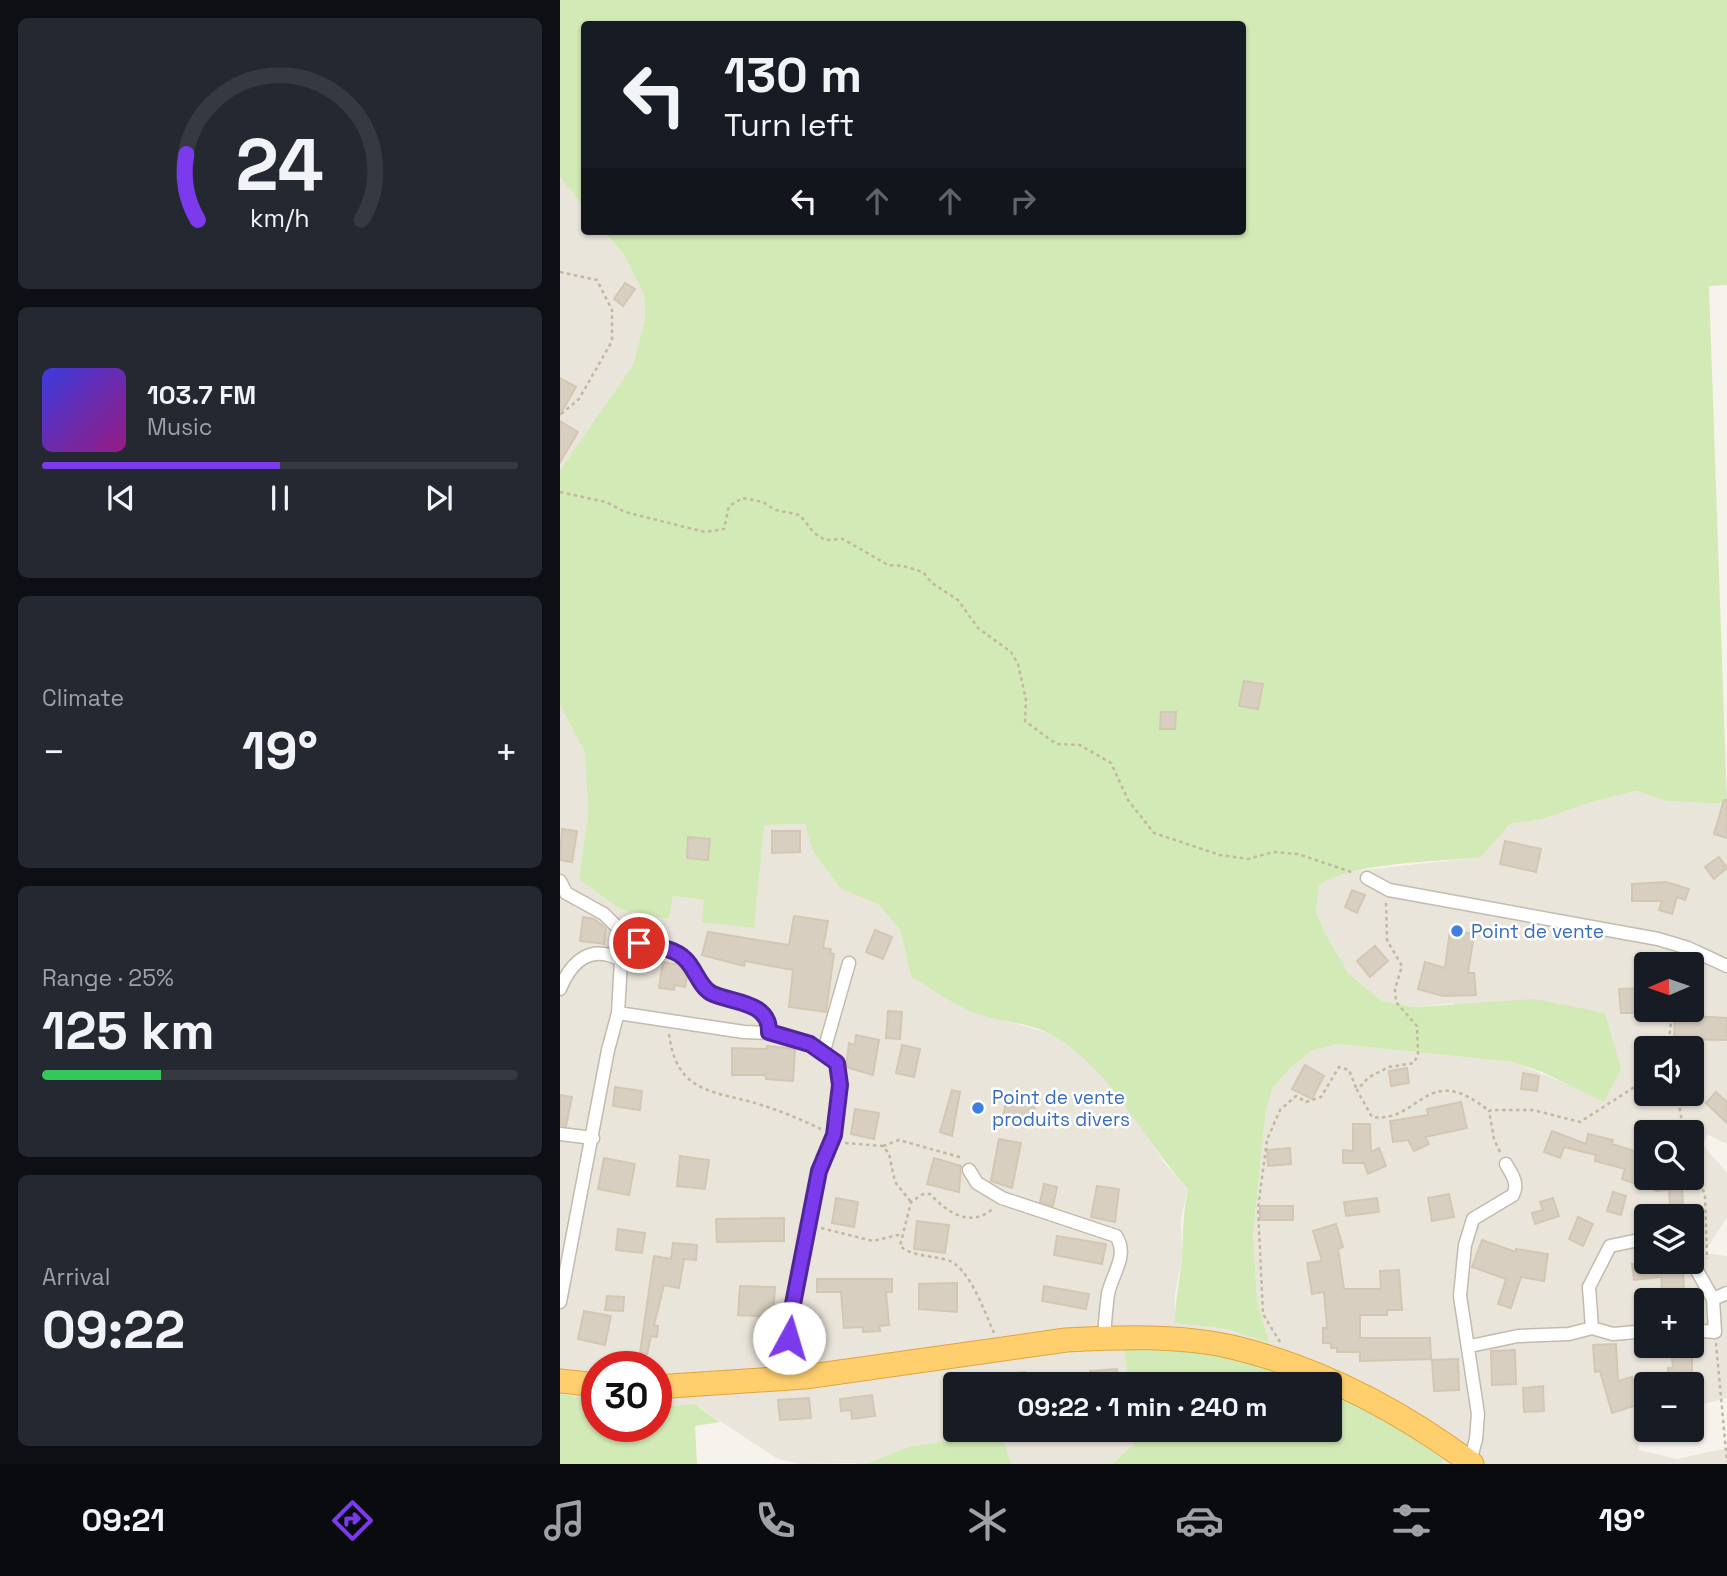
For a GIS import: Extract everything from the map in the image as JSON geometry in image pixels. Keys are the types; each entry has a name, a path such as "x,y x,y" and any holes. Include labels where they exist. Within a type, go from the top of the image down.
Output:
{"highway":[{"path":"672,1386 805,1377 1000,1348 1104,1338 1231,1347 1294,1366 1350,1389 1471,1463"},
{"path":"560,1381 581,1383"}],"street":[{"path":"1367,878 1389,890 1658,939 1688,948 1727,966"},
{"path":"560,881 566,893 604,914 627,937 681,956 710,992 752,1006 765,1017 769,1032"},
{"path":"560,1302 608,1050 618,1013 621,960 627,937"},
{"path":"560,989 573,966 596,951 606,952 621,960"},
{"path":"823,1054 849,963"},
{"path":"618,1013 744,1032 769,1032 810,1044 837,1063 840,1085 833,1139 819,1171 807,1224 789,1338 794,1362 805,1377"},
{"path":"560,1134 593,1138"},
{"path":"1471,1463 1478,1414 1470,1346 1461,1315 1460,1296 1468,1228 1481,1213 1505,1202 1516,1188 1515,1179 1506,1164"},
{"path":"969,1170 977,1183 1002,1198 1116,1236 1120,1242 1121,1258 1108,1292 1104,1338"},
{"path":"1592,1328 1589,1287 1610,1246 1634,1241"},
{"path":"1699,1274 1713,1299 1715,1332 1704,1331"},
{"path":"1713,1299 1727,1293"},
{"path":"1470,1346 1518,1336 1569,1334 1592,1328 1613,1334 1634,1332"}],"path":[{"path":"560,272 597,280 612,310 612,341 579,399 560,415"},
{"path":"560,492 606,502 625,512 705,533 724,529 729,506 743,498 762,502 775,510 800,515 814,533 825,540 843,539 888,565 918,569 932,583 958,600 978,628 1011,652 1018,664 1026,700 1025,721 1056,744 1080,745 1111,763 1128,800 1154,833 1220,855 1248,859 1273,852 1298,854 1367,878"},
{"path":"1357,1090 1369,1077 1389,1067 1414,1063 1418,1054 1417,1026 1396,1002 1395,989 1402,966 1387,940 1385,922 1386,900 1405,892"},
{"path":"1704,966 1709,960"},
{"path":"668,1020 676,1062 691,1081 715,1095 742,1100 794,1116 833,1139 883,1146 899,1140 918,1144 961,1157 968,1162 969,1170"},
{"path":"1294,1366 1264,1314 1258,1208 1267,1140 1280,1110 1290,1099 1296,1096 1306,1101 1321,1097 1339,1067 1349,1070 1372,1117 1390,1118 1436,1091 1468,1094 1489,1111 1493,1139 1506,1164"},
{"path":"1489,1111 1498,1108 1533,1110 1580,1122 1634,1087"},
{"path":"883,1146 889,1154 895,1182 911,1202"},
{"path":"1703,1190 1706,1287"},
{"path":"1000,1348 977,1294 960,1268 950,1260 908,1252 900,1246 911,1202 923,1194 930,1194 948,1214 970,1217 991,1211 1002,1198"},
{"path":"807,1224 873,1241 902,1234"},
{"path":"1715,1332 1727,1462"}],"shaded area":[{"path":"560,177 581,203 581,235 607,235 624,255 644,294 645,320 633,365 560,470"},
{"path":"560,705 585,753 588,812 579,879 669,919 673,896 704,900 703,922 764,825 806,824 813,852 841,889 878,904 900,930 911,977 971,1011 1052,1034 1088,1060 1129,1107 1165,1164 1188,1189 1181,1218 1182,1257 1175,1295 1175,1323 1226,1329 1268,1343 1257,1300 1253,1237 1266,1110 1273,1087 1291,1067 1313,1050 1338,1044 1513,1062 1569,1085 1452,1003 1414,1007 1382,1001 1348,973 1324,931 1316,912 1319,885 1334,875 1356,871 1480,857 1510,824 1543,819 1588,803 1636,791 1667,801 1727,804 1727,1144 1707,1134 1704,1142 1704,1120 1634,1120 1634,1190 1704,1190 1704,1146 1727,1173 1727,1217 1704,1253 1727,1256 1727,1398 1704,1404 1704,1372 1634,1372 1634,1442 1638,1442 1639,1450 1677,1459 1727,1448 1727,1464 1441,1464 1443,1459 1390,1420 1342,1398 1342,1372 1276,1372 1236,1357 1124,1341 1128,1372 943,1372 943,1442 967,1442 907,1447 869,1463 800,1464 778,1459 694,1404 672,1406 672,1351 581,1351 581,1397 560,1394"},
{"path":"1004,1442 1134,1442 1112,1464 1011,1464"}],"green space":[{"path":"560,0 1727,0 1727,285 1709,286 1727,804 1667,801 1636,791 1588,803 1543,819 1510,824 1481,857 1373,867 1334,877 1319,885 1316,912 1324,931 1348,973 1382,1001 1414,1007 1534,999 1605,1013 1621,1069 1604,1102 1542,1072 1513,1062 1338,1044 1313,1050 1291,1067 1273,1087 1266,1110 1253,1236 1257,1300 1269,1343 1226,1329 1175,1323 1188,1189 1111,1087 1075,1051 1045,1031 972,1012 911,977 900,930 878,904 841,889 813,852 805,824 764,825 754,928 702,922 704,900 673,896 669,919 620,909 579,879 588,812 585,753 560,705 560,470 633,365 645,320 644,294 624,255 607,235 1246,235 1246,21 581,21 581,203 560,177"},
{"path":"1123,1341 1236,1357 1276,1372 1127,1372"},
{"path":"560,1394 581,1397 581,1442 672,1442 672,1406 694,1404 720,1422 695,1426 697,1464 560,1464"},
{"path":"1342,1398 1390,1420 1443,1459 1441,1464 1112,1464 1134,1444 1342,1442"},
{"path":"943,1442 1004,1442 1011,1464 851,1464 869,1463 907,1447"}],"building":[{"path":"625,283 635,289 623,306 614,299"},
{"path":"560,378 576,387 560,415"},
{"path":"560,421 578,432 560,462"},
{"path":"1244,681 1263,684 1258,709 1239,706"},
{"path":"1161,712 1176,712 1175,729 1160,729"},
{"path":"1724,800 1727,800 1727,838 1714,834"},
{"path":"562,829 577,831 572,862 560,860"},
{"path":"772,831 800,831 800,852 772,853"},
{"path":"688,837 710,839 708,860 687,858"},
{"path":"1505,841 1541,849 1536,872 1500,864"},
{"path":"1719,857 1727,868 1714,879 1705,867"},
{"path":"1666,882 1689,889 1685,900 1677,897 1672,914 1659,910 1662,901 1632,901 1632,884"},
{"path":"1352,890 1365,895 1357,913 1345,907"},
{"path":"794,916 828,921 823,948 831,949 830,953 834,954 826,1012 789,1007 793,970 745,961 744,966 702,955 708,932 789,945"},
{"path":"583,917 594,919 606,928 604,944 580,941"},
{"path":"875,930 892,937 883,959 866,952"},
{"path":"1450,930 1474,934 1468,973 1474,973 1476,995 1443,996 1418,989 1425,962 1445,968"},
{"path":"1375,946 1388,961 1370,977 1357,961"},
{"path":"663,962 679,965 687,976 685,987 675,985 674,990 659,988"},
{"path":"1634,988 1634,1013 1621,1013 1619,989"},
{"path":"888,1011 902,1012 900,1039 886,1038"},
{"path":"1704,1017 1727,1018 1727,1040 1704,1040 1704,1036 1674,1036 1675,1022 1704,1022"},
{"path":"856,1035 879,1040 873,1075 846,1067 849,1043 855,1045"},
{"path":"902,1045 920,1049 914,1077 896,1073"},
{"path":"767,1046 795,1049 793,1081 766,1079 766,1075 732,1075 732,1048 767,1049"},
{"path":"1305,1065 1324,1076 1312,1099 1292,1089"},
{"path":"1407,1068 1409,1083 1391,1086 1389,1071"},
{"path":"1523,1073 1539,1076 1537,1091 1521,1089"},
{"path":"615,1087 642,1091 640,1110 613,1106"},
{"path":"952,1090 960,1092 952,1136 940,1132"},
{"path":"1716,1092 1727,1102 1727,1123 1706,1103"},
{"path":"1007,1094 1036,1098 1032,1124 1003,1119"},
{"path":"560,1095 572,1097 566,1126 560,1125"},
{"path":"1461,1102 1467,1128 1425,1137 1429,1144 1414,1151 1408,1140 1393,1142 1390,1121 1428,1115 1427,1109"},
{"path":"855,1109 879,1113 874,1139 851,1134"},
{"path":"1353,1124 1370,1124 1371,1152 1379,1148 1386,1166 1368,1174 1364,1163 1343,1163 1343,1150 1353,1151"},
{"path":"1552,1131 1586,1144 1588,1134 1613,1140 1612,1144 1634,1151 1634,1183 1622,1179 1625,1169 1595,1161 1596,1155 1564,1147 1560,1158 1544,1152"},
{"path":"999,1139 1021,1143 1012,1188 991,1181"},
{"path":"1290,1148 1291,1164 1268,1166 1267,1150"},
{"path":"680,1156 709,1160 705,1189 677,1186"},
{"path":"604,1158 635,1164 629,1195 598,1189"},
{"path":"934,1158 961,1166 959,1192 927,1184"},
{"path":"1044,1184 1057,1187 1053,1206 1040,1202"},
{"path":"1097,1186 1119,1189 1115,1222 1091,1217"},
{"path":"1669,1190 1682,1190 1683,1204 1670,1204"},
{"path":"1613,1192 1626,1196 1621,1215 1607,1211"},
{"path":"1449,1194 1454,1217 1432,1221 1428,1198"},
{"path":"836,1198 858,1202 854,1227 832,1223"},
{"path":"1377,1198 1379,1212 1346,1216 1344,1202"},
{"path":"1553,1198 1559,1216 1535,1224 1532,1213 1543,1210 1540,1202"},
{"path":"1260,1206 1293,1206 1293,1220 1260,1220"},
{"path":"1578,1217 1593,1224 1583,1246 1569,1239"},
{"path":"784,1218 784,1241 717,1242 716,1219"},
{"path":"917,1221 949,1225 945,1253 914,1249"},
{"path":"1336,1224 1343,1247 1338,1249 1344,1289 1381,1289 1380,1271 1399,1270 1402,1310 1387,1310 1387,1315 1360,1315 1360,1338 1430,1338 1431,1359 1360,1361 1360,1352 1337,1352 1337,1348 1331,1348 1331,1343 1323,1343 1323,1328 1327,1328 1324,1292 1312,1294 1307,1263 1322,1261 1313,1231"},
{"path":"618,1229 645,1233 642,1253 616,1250"},
{"path":"1057,1236 1106,1244 1102,1264 1054,1255"},
{"path":"1482,1240 1516,1252 1516,1249 1548,1254 1544,1281 1521,1277 1511,1308 1498,1304 1506,1279 1472,1267"},
{"path":"673,1243 697,1245 696,1260 684,1259 679,1288 664,1285 654,1325 658,1326 657,1337 651,1336 648,1351 640,1351 654,1256 671,1259"},
{"path":"1632,1264 1634,1274 1659,1274 1659,1277 1634,1280"},
{"path":"1661,1274 1683,1274 1684,1288 1662,1288"},
{"path":"817,1279 892,1279 892,1292 886,1292 889,1325 879,1326 880,1331 863,1332 863,1327 844,1328 841,1292 817,1292"},
{"path":"957,1283 957,1312 919,1309 919,1284"},
{"path":"740,1286 775,1287 773,1317 738,1315"},
{"path":"1044,1286 1089,1294 1086,1309 1042,1301"},
{"path":"607,1296 624,1297 623,1311 605,1310"},
{"path":"584,1311 611,1316 605,1345 578,1339"},
{"path":"1616,1344 1618,1381 1632,1377 1634,1406 1612,1413 1600,1371 1595,1372 1593,1345"},
{"path":"1515,1350 1516,1384 1492,1385 1491,1351"},
{"path":"1672,1358 1692,1358 1692,1372 1668,1372 1668,1368 1673,1368"},
{"path":"1458,1359 1459,1390 1434,1391 1432,1360"},
{"path":"1117,1369 1117,1372 1090,1371"},
{"path":"1543,1386 1544,1411 1524,1412 1523,1388"},
{"path":"872,1395 875,1416 852,1419 851,1410 841,1411 840,1399"},
{"path":"809,1398 811,1418 780,1420 778,1400"}],"place":[{"name":"Point de vente","path":"1457,931"},
{"name":"Point de vente produits divers","path":"978,1108"}],"route":[{"path":"639,943 673,951 686,960 710,992 745,1002 765,1017 769,1032 810,1044 837,1063 840,1085 834,1135 819,1171 807,1224 789,1338"}]}
